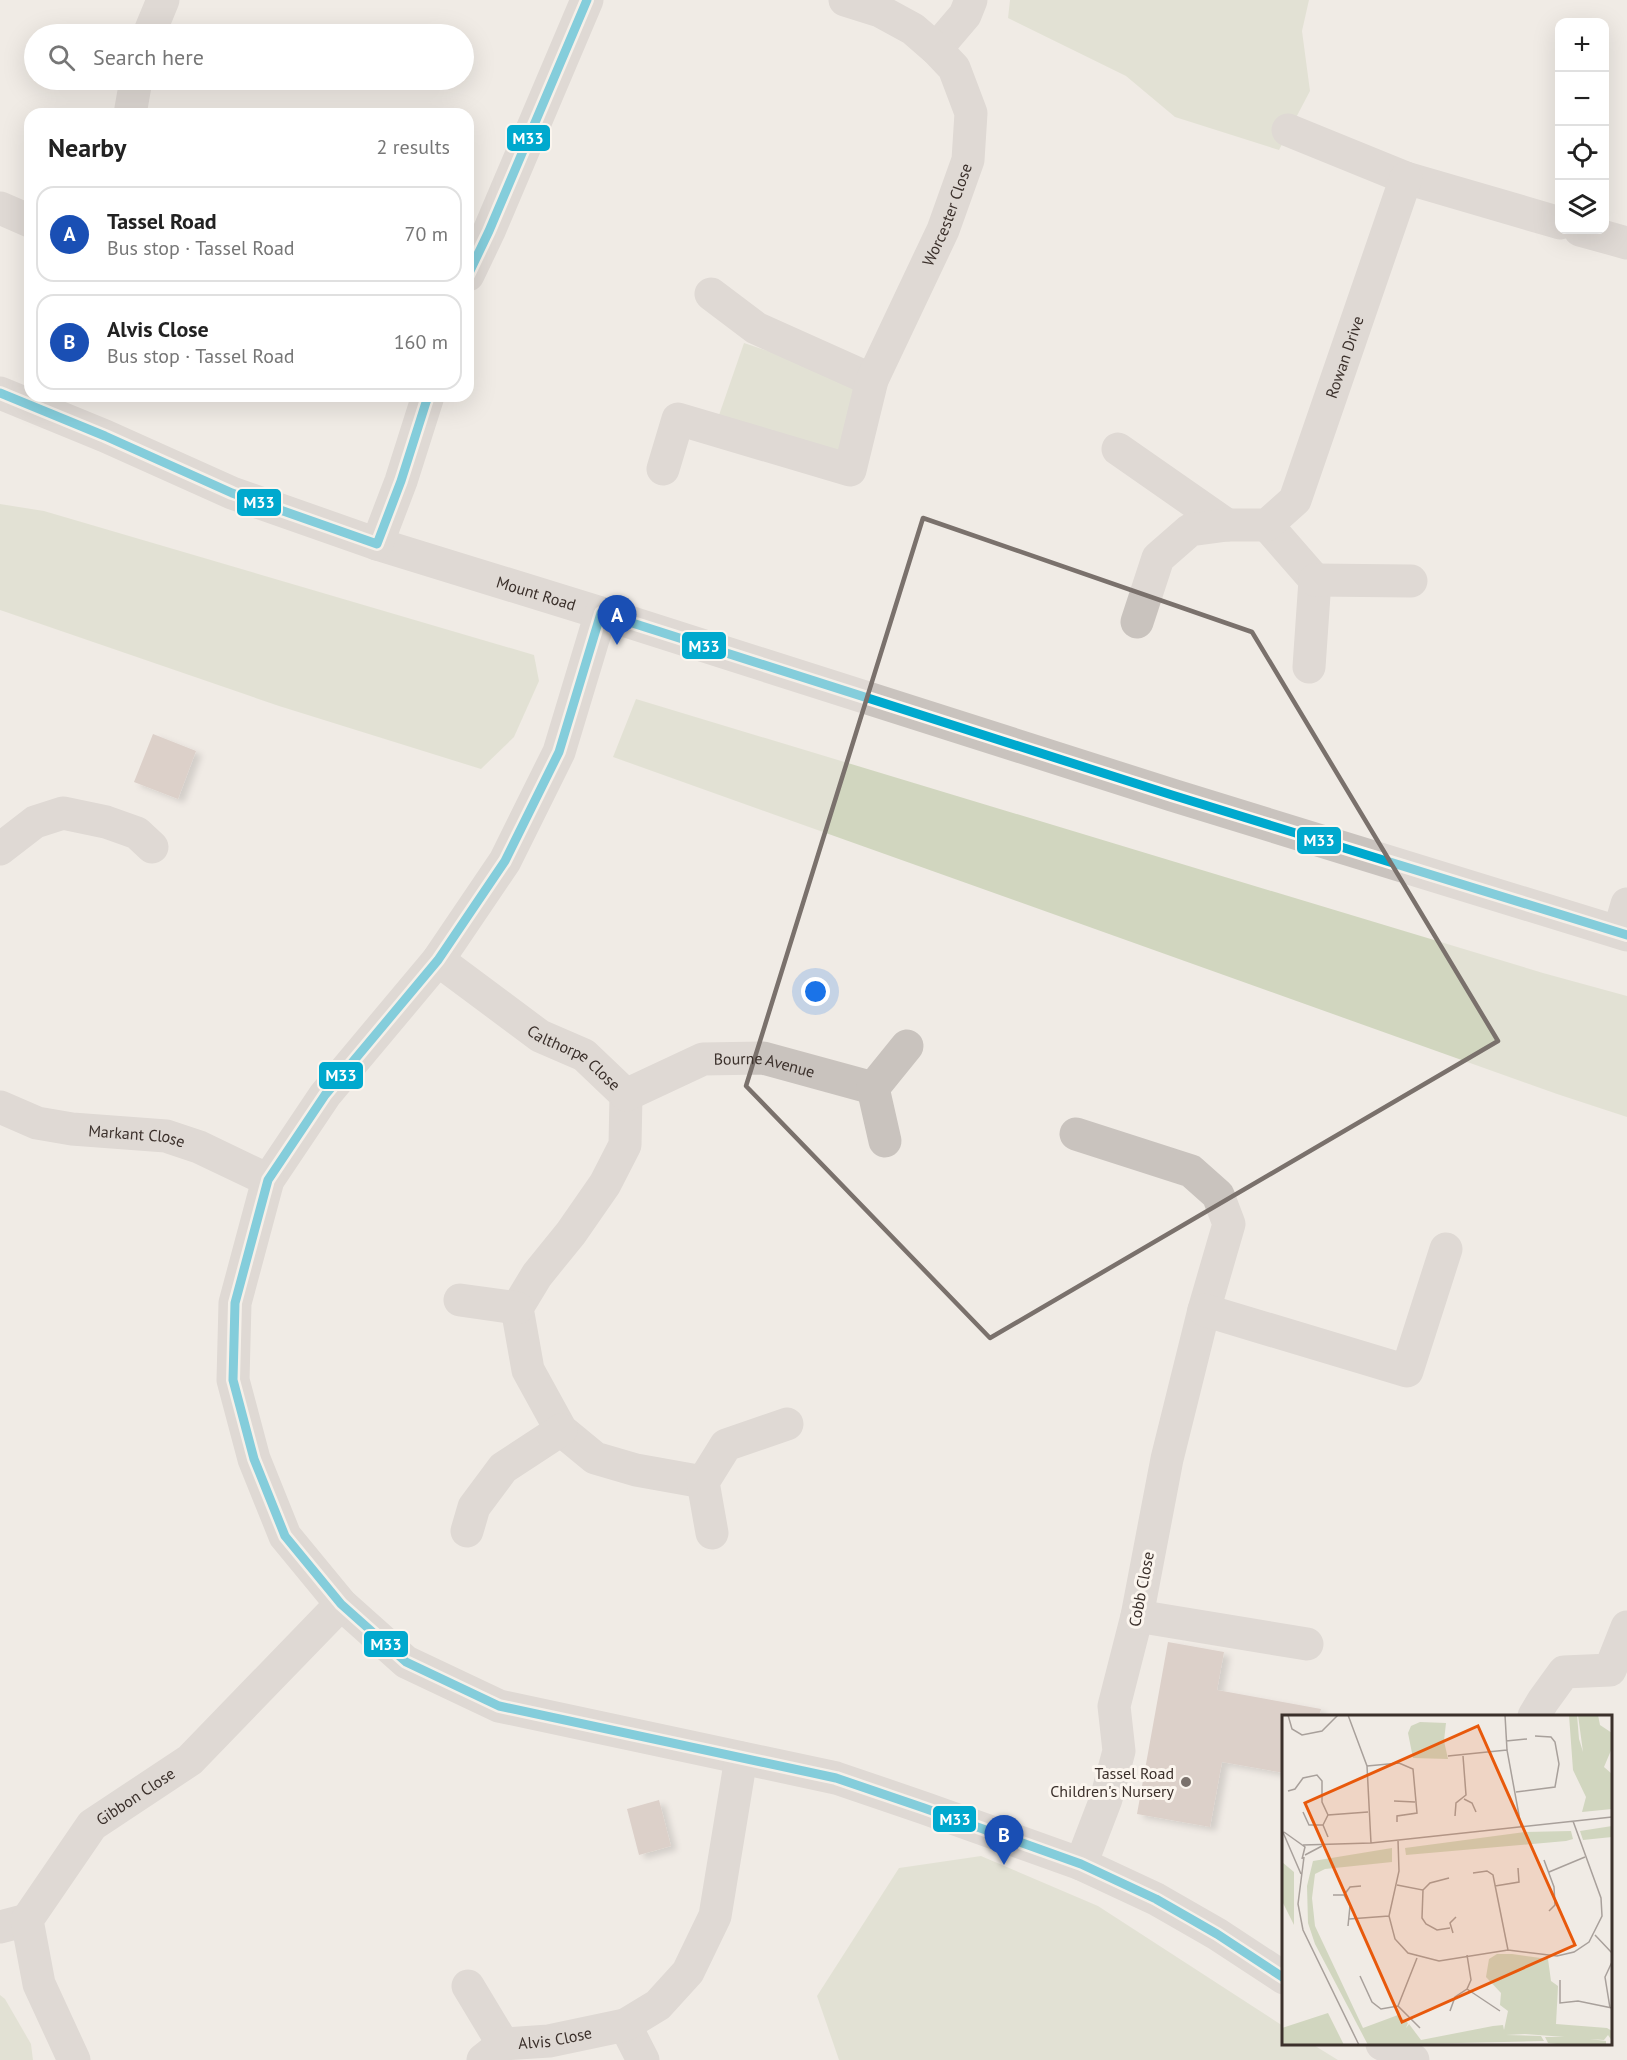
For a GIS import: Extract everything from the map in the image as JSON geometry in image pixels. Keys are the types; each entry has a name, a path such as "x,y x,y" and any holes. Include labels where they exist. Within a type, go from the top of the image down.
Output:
{"street":[{"path":"153,24 163,0"},
{"path":"474,262 587,0"},
{"name":"Worcester Close","path":"663,470 678,419 850,470 872,380 943,230 968,160 971,113 954,68 913,29 880,11 845,0"},
{"path":"936,49 965,15 971,0"},
{"path":"131,108 134,90"},
{"path":"1287,130 1406,178 1555,222"},
{"name":"Rowan Drive","path":"1267,525 1295,500 1406,178"},
{"path":"0,207 24,218"},
{"path":"1594,234 1627,243"},
{"path":"711,294 756,328 872,380"},
{"name":"Mount Road","path":"1,395 105,436 232,493 377,544 1172,795 1624,923"},
{"path":"377,544 401,481 426,402"},
{"path":"1119,449 1227,525"},
{"path":"1137,622 1158,558 1190,530 1227,525 1267,525 1315,580 1309,668"},
{"path":"1315,580 1411,581"},
{"path":"601,613 559,752 505,861 438,960 325,1095 268,1180 235,1303 233,1380 254,1459 285,1536 341,1604 406,1662 499,1706 836,1778 1081,1864 1166,1905 1217,1934 1282,1977"},
{"path":"0,849 35,822 63,813 106,822 137,833 152,847"},
{"name":"Calthorpe Close","path":"438,960 540,1036 584,1055 626,1095 625,1145 610,1174 571,1233 537,1275 517,1308"},
{"path":"885,1141 873,1088 907,1046"},
{"name":"Bourne Avenue","path":"626,1095 703,1059 763,1059 873,1088"},
{"name":"Markant Close","path":"0,1107 37,1122 72,1129 166,1136 199,1147 268,1180"},
{"name":"Cobb Close","path":"1076,1134 1191,1171 1218,1195 1229,1224 1204,1310 1167,1459 1137,1616 1114,1706 1119,1751 1106,1799 1081,1864"},
{"path":"1204,1310 1407,1371 1446,1249"},
{"path":"460,1300 517,1308 528,1370 561,1430 594,1458 636,1470 703,1482"},
{"path":"712,1533 703,1482 726,1445 787,1424"},
{"path":"467,1531 474,1507 503,1468 561,1430"},
{"name":"Gibbon Close","path":"74,2060 13,1923 92,1825 190,1760 341,1604"},
{"path":"1137,1616 1307,1644"},
{"path":"1538,1709 1564,1672 1610,1670 1627,1627"},
{"name":"Alvis Close","path":"468,1986 493,2052 625,2025 658,2005 688,1972 715,1916 741,1758"},
{"path":"625,2025 643,2060"},
{"path":"1386,2045 1413,2060"}],"highlighted area":[{"path":"923,518 1252,632 1498,1041 990,1338 746,1086"}],"green space":[{"path":"1010,0 1309,0 1302,31 1310,91 1279,150 1175,117 1126,76 1008,18"},
{"path":"744,343 864,383 836,463 718,418"},
{"path":"0,504 44,511 534,655 539,681 514,737 481,769 279,706 0,610"},
{"path":"636,699 1543,973 1627,996 1627,1117 613,757"},
{"path":"981,1856 1098,1906 1282,2025 1282,2045 1314,2045 1338,2060 839,2060 817,1996 899,1868"},
{"path":"0,1995 5,1999 31,2044 33,2060 0,2060"}],"building":[{"path":"153,734 196,751 178,799 134,782"},
{"path":"1168,1642 1224,1652 1217,1690 1321,1709 1319,1715 1282,1715 1282,1773 1222,1762 1210,1827 1137,1814"},
{"path":"659,1800 671,1846 639,1855 627,1809"}],"transit line":[{"name":"M33","path":"474,262 587,0"},
{"name":"M33","path":"0,393 105,436 232,493 377,544 401,481 426,402"},
{"name":"M33","path":"1282,1977 1217,1934 1156,1899 1081,1864 836,1778 499,1706 406,1662 341,1604 285,1536 254,1459 233,1380 235,1303 268,1180 325,1095 438,960 505,861 559,752 601,613 1172,795 1627,935"}],"place":[{"name":"Tassel Road","path":"617,645"},
{"name":"Tassel Road Children's Nursery","path":"1186,1782"},
{"name":"Alvis Close","path":"1004,1865"}]}
